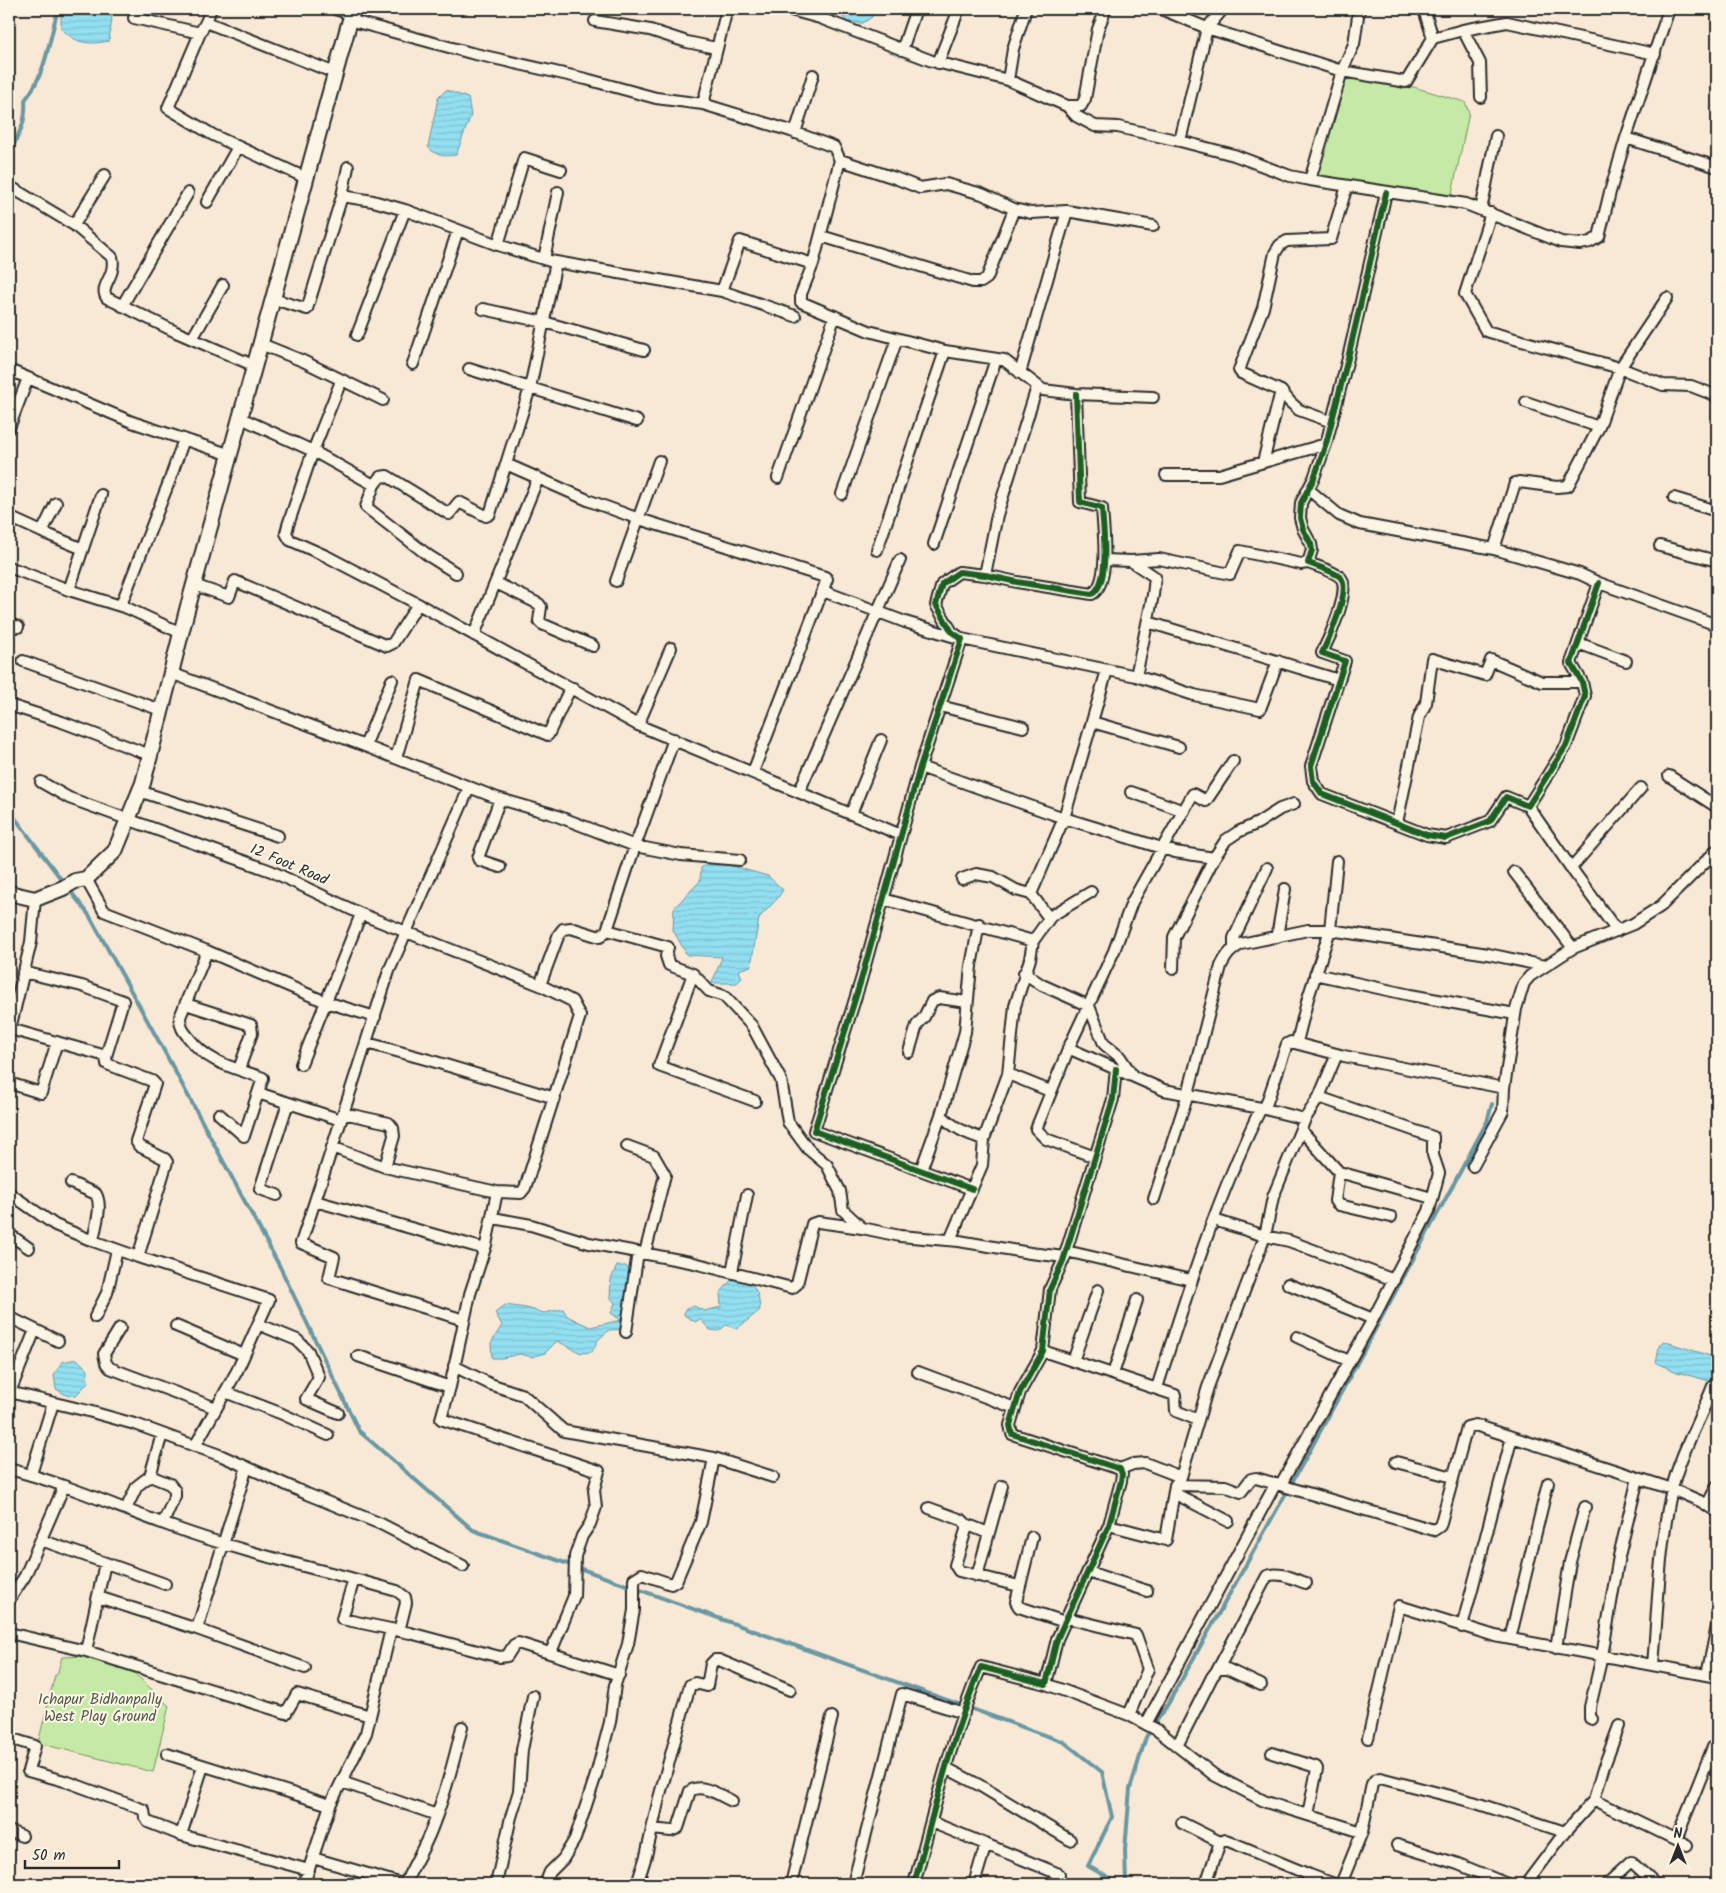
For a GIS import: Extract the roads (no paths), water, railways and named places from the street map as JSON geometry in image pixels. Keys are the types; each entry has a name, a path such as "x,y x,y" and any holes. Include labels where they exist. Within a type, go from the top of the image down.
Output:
{"street":[{"path":"211,9 168,108 213,135 306,178"},
{"path":"335,9 471,53 586,79 656,98 704,104 834,147 840,160 814,264 800,294 800,302 869,331 897,339 945,351 1004,360 1042,390 1076,394 1154,397"},
{"path":"704,104 716,48 727,9"},
{"path":"787,9 820,18 938,63 1008,80 1068,106 1081,106 1085,99 1098,29 1106,9"},
{"path":"902,50 916,9"},
{"path":"938,63 959,9"},
{"path":"1008,80 1012,49 1026,9"},
{"path":"1160,9 1207,28 1342,71 1406,82 1433,38 1507,22 1655,54"},
{"path":"1180,140 1207,28 1223,9"},
{"path":"1310,180 1342,71 1354,44 1359,9"},
{"path":"1427,9 1425,13 1433,38"},
{"path":"1068,106 1076,116 1094,126 1118,127 1180,140 1234,155 1290,176 1386,193 1466,204 1560,242 1580,244 1590,242 1599,237 1626,138 1669,9"},
{"path":"9,892 35,899 75,883 116,851 139,791 150,755 194,585 351,14"},
{"path":"134,18 200,33"},
{"path":"595,21 650,30 687,42 716,48"},
{"path":"206,22 335,73"},
{"path":"1464,30 1480,63 1481,97"},
{"path":"795,133 813,75"},
{"path":"1496,136 1486,211 1465,294 1486,331 1620,368 1663,385 1691,386 1717,396"},
{"path":"1626,138 1717,167"},
{"path":"207,202 238,147"},
{"path":"498,245 524,158 561,170"},
{"path":"840,160 920,188 946,184 982,194 1014,209 1031,213 1067,211 1153,226"},
{"path":"273,299 307,309 342,196 348,167"},
{"path":"74,225 105,175"},
{"path":"9,186 74,225 112,257 112,270 104,289 104,294 107,298 192,340 255,366"},
{"path":"1332,422 1299,410 1281,390 1241,373 1239,370 1263,308 1275,253 1280,245 1287,241 1331,239 1347,186"},
{"path":"544,259 558,192"},
{"path":"122,306 188,193"},
{"path":"1308,562 1312,550 1300,518 1301,503 1314,478 1326,444 1386,193"},
{"path":"342,196 373,201 405,210 498,245 544,259 722,291 794,316"},
{"path":"821,236 973,282 981,282 987,278 1014,209"},
{"path":"357,336 405,210"},
{"path":"1020,373 1067,211"},
{"path":"413,364 458,230"},
{"path":"722,291 740,241 814,264"},
{"path":"456,573 429,556 366,508 374,485 380,477 387,476 448,514 451,514 459,502 488,516 491,512 530,388 556,262"},
{"path":"192,340 223,285"},
{"path":"1494,549 1514,483 1519,482 1557,488 1568,486 1599,427 1620,368 1667,298"},
{"path":"483,309 544,322 644,350"},
{"path":"778,478 835,316"},
{"path":"842,494 897,339"},
{"path":"261,344 303,361 383,400"},
{"path":"877,550 945,351"},
{"path":"934,544 996,359"},
{"path":"469,369 637,421"},
{"path":"9,370 132,422 231,455"},
{"path":"9,428 28,378"},
{"path":"341,381 313,451 288,525 286,533 290,540 418,604 638,725 901,835"},
{"path":"985,575 998,515 1038,387"},
{"path":"1264,462 1281,390"},
{"path":"962,639 952,632 936,606 942,584 959,572 1092,594 1097,591 1105,560 1102,508 1080,502 1076,394"},
{"path":"1526,402 1599,427"},
{"path":"241,418 313,451 374,485"},
{"path":"120,606 184,439"},
{"path":"1166,474 1219,475 1326,444"},
{"path":"616,581 659,461"},
{"path":"506,464 590,501 639,519 825,577 826,582 753,772"},
{"path":"474,635 538,478"},
{"path":"1308,489 1339,515 1360,524 1494,549 1580,574 1599,583 1717,625"},
{"path":"69,590 101,495"},
{"path":"1674,498 1717,511"},
{"path":"42,532 56,503"},
{"path":"9,517 83,549"},
{"path":"1660,546 1717,561"},
{"path":"1105,560 1159,559 1230,574 1240,551 1301,564 1308,562 1340,576 1344,583 1344,593 1329,639 1322,653 1345,661 1311,766 1313,781 1322,794 1427,835 1446,838 1490,821 1506,797 1528,806 1617,930"},
{"path":"799,792 900,560"},
{"path":"1131,561 1155,577 1148,622 1136,676"},
{"path":"9,567 69,590 120,606 181,633"},
{"path":"194,585 229,596 235,581 387,646 394,643 418,604"},
{"path":"496,583 539,604 541,607 539,621 542,624 593,646"},
{"path":"1528,806 1566,746 1585,696 1582,682 1571,663 1599,583"},
{"path":"822,591 904,622 962,639 1136,676 1194,695 1260,709 1278,661"},
{"path":"1148,622 1339,680"},
{"path":"962,639 920,768 861,980 814,1131 972,1189"},
{"path":"1578,643 1626,661"},
{"path":"638,725 671,648"},
{"path":"1397,823 1419,717 1426,703 1432,659 1485,675 1491,660 1542,682 1582,682"},
{"path":"23,661 162,710"},
{"path":"1031,894 1064,818 1107,670"},
{"path":"171,673 365,746 469,788 552,814 635,846 681,855 740,860"},
{"path":"365,746 392,680"},
{"path":"396,758 419,680 548,735 568,694 573,688"},
{"path":"9,706 62,722 150,755"},
{"path":"940,706 1023,727"},
{"path":"1092,722 1179,747"},
{"path":"540,985 559,934 563,929 571,928 600,937 607,930 674,739"},
{"path":"851,814 881,740"},
{"path":"1095,1156 1046,1139 1036,1129 1068,1048 1114,951 1132,902 1194,794 1206,801 1233,762"},
{"path":"920,768 1064,818 1175,852 1214,858"},
{"path":"1669,776 1717,808"},
{"name":"12 Foot Road","path":"42,782 69,798 271,871 361,914 540,985 572,1001 580,1016 555,1098 523,1191 518,1194 497,1192"},
{"path":"464,1320 329,1278 334,1257 301,1243 389,970 469,788"},
{"path":"1571,868 1641,788"},
{"path":"139,791 278,836"},
{"path":"1131,792 1184,811"},
{"path":"500,799 478,858 500,867"},
{"path":"1173,969 1174,937 1214,858 1226,840 1258,823 1280,808 1294,804"},
{"path":"1473,1166 1502,1111 1515,1014 1524,984 1530,976 1573,948 1633,924 1661,906 1717,850"},
{"path":"1297,1042 1315,974 1330,930 1338,861"},
{"path":"1234,948 1234,938 1267,868"},
{"path":"1514,872 1573,948"},
{"path":"962,879 976,874 993,877 1016,890 1031,894 1049,918"},
{"path":"75,883 104,911 207,951 326,1002 374,1018"},
{"path":"1277,937 1285,889"},
{"path":"950,1240 982,1165 984,1139 1008,1074 1015,1006 1030,959 1033,940 1049,918 1091,892"},
{"path":"35,899 31,942 10,1029 106,1056"},
{"path":"883,900 979,924 1033,940"},
{"path":"301,1064 361,914"},
{"path":"920,1170 941,1115 965,1032 971,966 979,924"},
{"path":"607,930 668,947 666,956 669,964 693,974 709,991 724,996 752,1026 781,1080 788,1122 808,1150 827,1165 840,1191 843,1210 862,1228"},
{"path":"1154,1199 1188,1094 1221,966 1226,955 1234,948 1241,944 1308,930 1330,930 1488,954 1545,966"},
{"path":"207,951 180,1017 181,1028 198,1049 212,1060 263,1078 244,1136 219,1114"},
{"path":"24,972 82,986 123,1001 106,1056 107,1064 152,1081 155,1084 136,1141 140,1146 165,1159 167,1162 138,1258"},
{"path":"1024,973 1042,985 1089,1006 1104,1044 1120,1057 1132,1075"},
{"path":"693,974 659,1066 755,1101"},
{"path":"1315,974 1410,995 1515,1014"},
{"path":"909,1052 917,1024 924,1017 932,1001 939,998 967,1002"},
{"path":"186,1004 251,1025 252,1033 239,1069"},
{"path":"9,1083 41,1093 56,1042"},
{"path":"1157,1388 1191,1280 1242,1146 1263,1108 1287,1044 1297,1042 1337,1054 1504,1088"},
{"path":"367,1043 555,1098"},
{"path":"1068,1048 1164,1090 1263,1108 1305,1119"},
{"path":"1109,1525 1166,1540 1177,1485 1208,1387 1265,1236 1273,1197 1305,1119 1319,1097 1337,1054"},
{"path":"1116,1068 1113,1099 1065,1254 1050,1289 1043,1351 1020,1392 1010,1425 1012,1434 1120,1469 1133,1464 1145,1463 1228,1521"},
{"path":"1008,1074 1050,1091"},
{"path":"258,1093 342,1117 389,1123 393,1128 394,1136 385,1167"},
{"path":"1151,1727 1281,1484 1350,1362 1429,1211 1439,1173 1433,1156 1433,1137 1319,1097"},
{"path":"277,1195 260,1190 288,1103"},
{"path":"941,1115 951,1125 968,1135 984,1139"},
{"path":"1301,1130 1339,1172 1432,1198"},
{"path":"626,1332 642,1252 665,1175 654,1156 627,1146"},
{"path":"332,1147 385,1167 497,1192 493,1218 470,1294 441,1420 599,1471 594,1490 596,1507 575,1556 574,1596 551,1652"},
{"path":"1339,1172 1334,1194 1335,1200 1339,1205 1391,1217"},
{"path":"71,1183 96,1194 98,1198 99,1204 93,1240"},
{"path":"9,1193 55,1225 138,1258 269,1300 244,1355 195,1446"},
{"path":"732,1272 747,1195"},
{"path":"315,1201 485,1249"},
{"path":"493,1218 532,1225 589,1243 642,1252 732,1272 792,1288 797,1284 812,1224 818,1222 900,1236 1065,1254 1191,1280"},
{"path":"1214,1220 1265,1236 1289,1241 1394,1280"},
{"path":"9,1234 28,1248"},
{"path":"95,1318 107,1293 117,1250"},
{"path":"1288,1284 1373,1319"},
{"path":"1073,1361 1098,1290"},
{"path":"1113,1374 1137,1300"},
{"path":"9,1317 58,1342"},
{"path":"258,1324 297,1340 308,1351 319,1377 306,1399 338,1413"},
{"path":"176,1326 244,1355"},
{"path":"120,1328 104,1354 106,1363 110,1368 216,1408"},
{"path":"35,1330 9,1392 88,1411 195,1446 381,1524 463,1566"},
{"path":"1297,1337 1350,1362"},
{"path":"1043,1351 1174,1395 1178,1413 1198,1420"},
{"path":"358,1356 450,1386"},
{"path":"454,1366 490,1384 522,1395 564,1431 714,1458 773,1477"},
{"path":"918,1372 1015,1408"},
{"path":"1653,1665 1664,1532 1672,1489 1678,1469 1713,1386 1717,1383"},
{"path":"225,1392 280,1413 328,1435"},
{"path":"31,1474 53,1403"},
{"path":"1177,1485 1225,1486 1241,1492 1251,1479 1256,1478 1434,1530 1440,1526 1467,1427 1474,1425 1672,1489 1707,1505 1717,1512"},
{"path":"126,1509 137,1486 150,1476 162,1434"},
{"path":"1462,1627 1512,1437"},
{"path":"545,1884 554,1867 570,1850 581,1824 610,1722 619,1675 628,1644 634,1610 634,1578 642,1574 671,1584 676,1581 701,1522 714,1458"},
{"path":"1396,1462 1453,1477"},
{"path":"198,1629 247,1467"},
{"path":"9,1468 31,1474 224,1544 397,1591 405,1597 406,1603 395,1630 366,1733 330,1805 304,1884"},
{"path":"1046,1684 1057,1639 1109,1525 1121,1481 1122,1474 1120,1469"},
{"path":"150,1476 170,1484 175,1490 175,1496 163,1523"},
{"path":"1592,1720 1590,1718 1590,1707 1602,1656 1618,1556 1638,1478"},
{"path":"1510,1639 1548,1484"},
{"path":"9,1600 25,1576 64,1486"},
{"path":"977,1576 1002,1486"},
{"path":"1707,1505 1717,1486"},
{"path":"1556,1648 1570,1562 1586,1507"},
{"path":"929,1508 962,1520 966,1524 988,1533"},
{"path":"966,1524 966,1530 955,1565 959,1571 1019,1586"},
{"path":"1032,1537 1016,1602 1019,1607 1066,1620 1136,1635 1148,1669 1129,1715"},
{"path":"41,1540 165,1584"},
{"path":"86,1651 106,1563"},
{"path":"1088,1572 1147,1591"},
{"path":"1177,1746 1266,1576 1273,1574 1282,1575 1306,1583"},
{"path":"354,1579 342,1619 395,1630 500,1657 507,1656 518,1642 619,1675"},
{"path":"98,1597 198,1629 305,1668"},
{"path":"1368,1738 1399,1606 1462,1627 1510,1639 1712,1676 1717,1626"},
{"path":"9,1633 86,1651 286,1713 297,1694 370,1716"},
{"path":"637,1884 690,1685 695,1683 707,1686 712,1661 718,1660 790,1690"},
{"path":"914,1884 946,1768 965,1708 981,1667 1046,1684 1129,1715 1151,1727 1214,1775 1266,1802 1362,1832"},
{"path":"1218,1669 1227,1669 1261,1685"},
{"path":"853,1884 902,1694 965,1708"},
{"path":"496,1884 511,1817 519,1791 522,1750 533,1696"},
{"path":"791,1884 832,1717"},
{"path":"1526,1884 1565,1832 1594,1800 1619,1726"},
{"path":"313,1858 404,1884 432,1830 453,1766 462,1727"},
{"path":"9,1738 35,1746 28,1770 68,1782 144,1810 145,1818 148,1822 181,1835 309,1870"},
{"path":"1676,1840 1713,1747"},
{"path":"1272,1753 1316,1767 1308,1815"},
{"path":"167,1754 330,1805"},
{"path":"181,1835 203,1766"},
{"path":"946,1768 1070,1840"},
{"path":"1341,1884 1362,1832 1372,1784 1380,1778 1473,1802 1565,1832"},
{"path":"342,1782 437,1815"},
{"path":"652,1829 671,1831 678,1828 690,1791 695,1787 703,1788 732,1801"},
{"path":"1594,1800 1687,1845"},
{"path":"931,1822 1059,1874 1055,1884"},
{"path":"1182,1823 1220,1842 1226,1840 1308,1879 1334,1884"},
{"path":"9,1831 22,1836"},
{"path":"1206,1884 1220,1842"},
{"path":"974,1884 986,1844"},
{"path":"1397,1845 1458,1864 1507,1884"},
{"path":"1607,1884 1631,1862 1655,1884"}],"water":[{"path":"63,9 105,9 112,18 109,41 89,43 72,37 61,28 61,13"},
{"path":"838,9 873,9 872,17 863,23 848,23"},
{"path":"446,90 468,98 471,115 456,155 448,156 437,154 428,147 438,98"},
{"path":"710,860 768,876 783,890 759,918 751,966 739,970 742,978 737,983 712,983 722,957 687,955 673,930 674,908 700,881 701,868"},
{"path":"617,1266 626,1266 638,1281 638,1292 629,1329 609,1330 598,1340 592,1352 581,1353 557,1341 545,1353 532,1357 520,1354 492,1358 491,1343 502,1325 495,1313 505,1305 544,1313 563,1309 567,1316 590,1327 621,1320 611,1313 615,1303 610,1297 611,1279"},
{"path":"735,1276 754,1288 758,1296 760,1310 737,1329 726,1325 719,1331 710,1330 700,1319 695,1322 684,1315 685,1309 694,1306 704,1311 721,1307 720,1293"},
{"path":"1663,1341 1717,1358 1713,1382 1677,1372 1656,1363 1659,1346"},
{"path":"77,1359 88,1370 87,1384 76,1395 66,1395 56,1389 54,1375 62,1362"}],"waterway":[{"path":"9,155 19,135 25,116 25,100 38,79 42,68 58,9"},
{"path":"9,810 64,883"},
{"path":"68,888 89,915 280,1267 359,1431 473,1530 1064,1742 1102,1772 1112,1817 1088,1866 1119,1884"},
{"path":"1126,1884 1125,1850 1130,1789 1146,1737 1168,1704 1309,1452 1487,1122 1492,1104"}],"park label":[{"name":"Ichapur Bidhanpally West Play Ground","path":"100,1708"}]}
